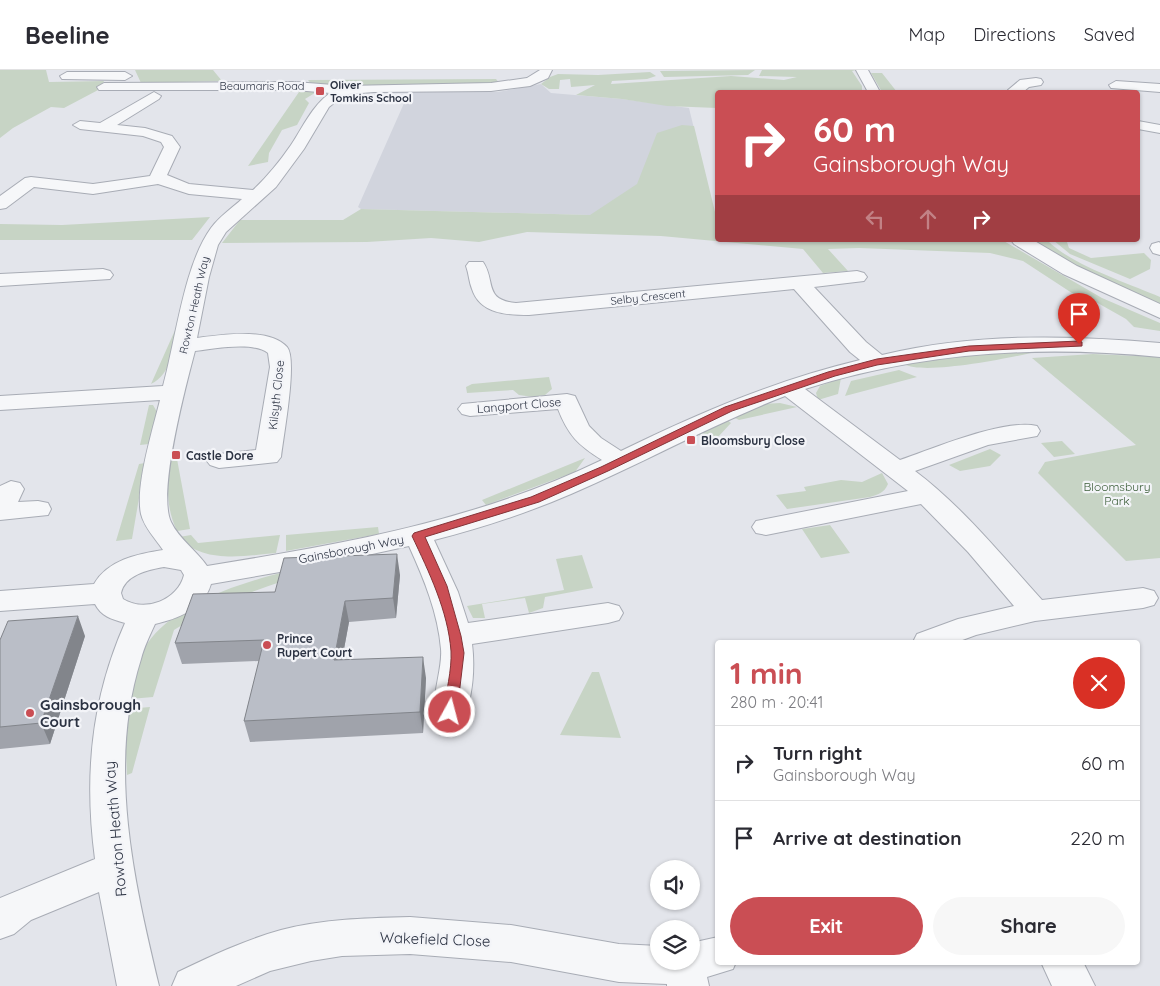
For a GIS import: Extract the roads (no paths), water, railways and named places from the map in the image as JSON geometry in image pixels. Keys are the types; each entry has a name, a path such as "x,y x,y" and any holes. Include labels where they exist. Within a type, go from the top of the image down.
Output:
{"street":[{"name":"Beaumaris Road","path":"104,87 295,86 346,90 508,86 538,79 546,70"},
{"path":"862,70 873,90"},
{"path":"1105,72 1117,89 1160,88"},
{"path":"66,76 122,76 131,78 122,87"},
{"path":"1015,90 1022,85 1036,82"},
{"name":"Rowton Heath Way","path":"192,569 167,539 158,524 154,512 154,486 199,277 212,237 270,183 296,149 318,110 334,96 346,90"},
{"path":"104,127 150,102"},
{"path":"1140,124 1160,129"},
{"path":"80,125 145,132 160,135 170,141 171,151 158,172 160,179"},
{"path":"0,204 24,182 92,189 160,179 188,189 258,194"},
{"path":"1023,242 1070,270 1160,312"},
{"path":"476,266 482,292 487,300 498,306"},
{"path":"0,280 103,275"},
{"name":"Selby Crescent","path":"472,313 498,306 529,309 857,277"},
{"path":"799,283 858,347 877,362"},
{"name":"Kilsyth Close","path":"185,346 253,341 272,345 279,351 281,367 268,457 219,460"},
{"name":"Gainsborough Way","path":"192,569 418,536 535,500 621,462 723,411 788,387 877,362 969,348 1047,344 1114,344 1160,350"},
{"path":"788,387 898,469 928,495 978,546 1035,611"},
{"path":"0,403 173,392"},
{"name":"Langport Close","path":"470,409 566,393 578,430 592,443 621,462"},
{"path":"898,469 983,439 1028,431"},
{"path":"766,527 928,495"},
{"path":"4,504 38,509"},
{"name":"Rowton Heath Way","path":"124,570 139,545 154,512"},
{"path":"418,536 441,586 455,636 458,653 450,712"},
{"path":"174,558 192,569 195,588 184,601 165,611 143,615 118,612 110,605 106,593 114,578 124,570 152,559 174,558"},
{"path":"0,601 106,593"},
{"path":"933,640 969,626 1035,611 1143,598"},
{"path":"455,636 608,613"},
{"name":"Rowton Heath Way","path":"138,986 125,928 116,868 108,773 110,730 122,666 143,615"},
{"path":"0,921 17,908 116,868"},
{"name":"Wakefield Close","path":"193,986 231,967 282,949 330,940 383,937 488,940 544,947 632,964 650,965"},
{"path":"1063,965 1074,986"}],"place":[{"name":"Oliver Tomkins School","path":"320,91"},
{"name":"Bloomsbury Close","path":"691,440"},
{"name":"Castle Dore","path":"176,455"},
{"name":"Prince Rupert Court","path":"267,645"},
{"name":"Gainsborough Court","path":"30,713"}],"park label":[{"name":"Bloomsbury Park","path":"1117,493"}]}
